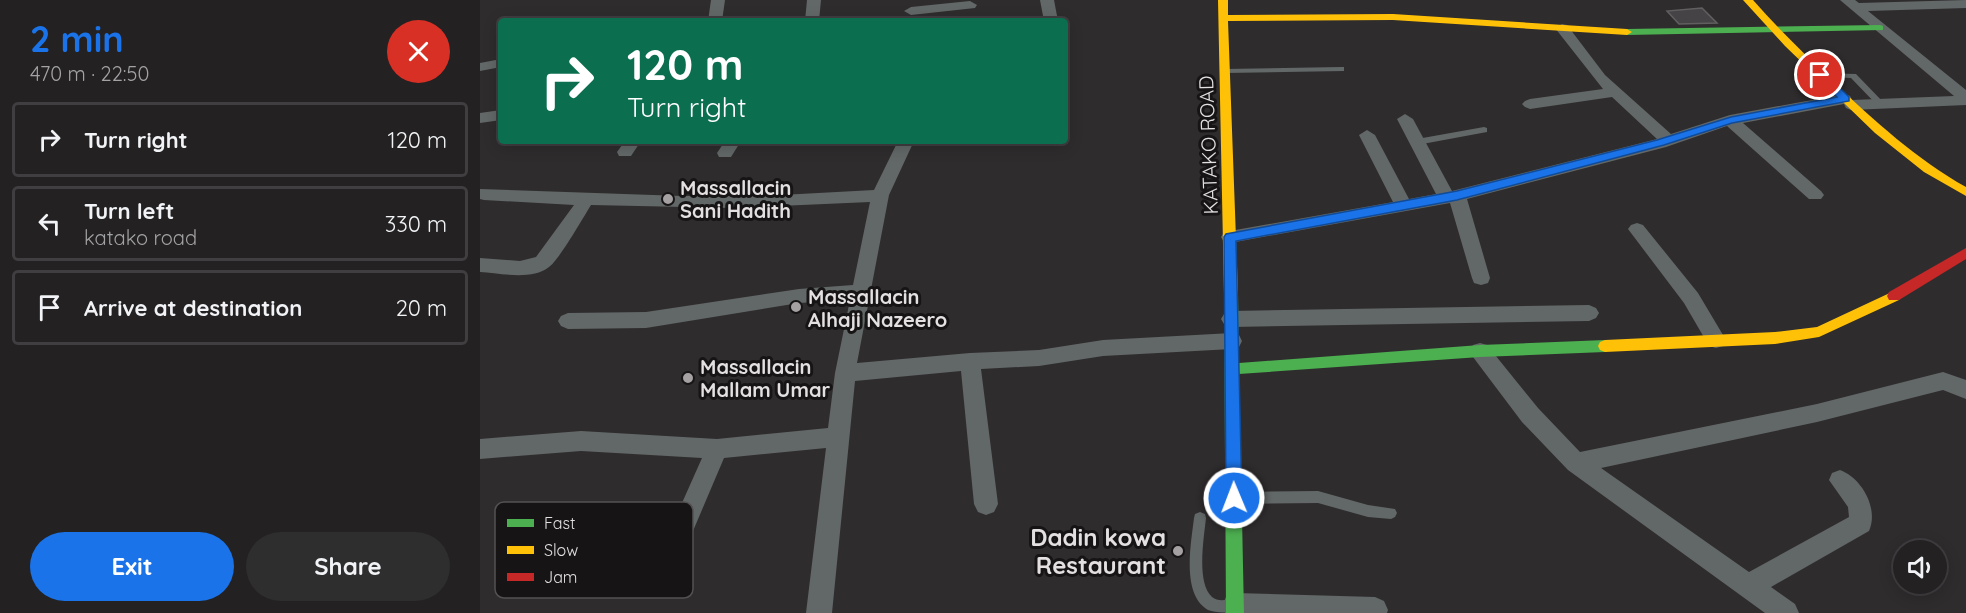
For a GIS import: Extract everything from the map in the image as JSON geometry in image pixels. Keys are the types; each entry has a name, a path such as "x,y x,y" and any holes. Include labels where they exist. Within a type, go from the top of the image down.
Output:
{"street":[{"path":"715,18 718,0"},
{"path":"812,18 814,0"},
{"path":"1047,0 1050,18"},
{"name":"KATAKO ROAD","path":"1223,0 1232,319 1235,609"},
{"path":"1748,0 1773,29 1820,75 1912,160 1966,192"},
{"path":"911,11 970,3 972,18"},
{"path":"1851,4 1966,4"},
{"path":"1851,4 1966,99"},
{"path":"1223,18 1393,17 1649,33 1880,28"},
{"path":"1562,28 1600,78 1668,140"},
{"path":"480,68 498,64"},
{"path":"1530,104 1614,92"},
{"path":"1230,237 1452,197 1668,140 1731,120 1848,102 1881,104 1966,99"},
{"path":"480,118 498,115"},
{"path":"1405,119 1452,197 1481,278"},
{"path":"1731,120 1815,195"},
{"path":"1367,135 1404,206"},
{"path":"819,613 845,373 880,195 905,144"},
{"path":"484,194 586,200 813,201 880,195"},
{"path":"480,266 522,267 536,266 543,262 586,200"},
{"path":"1637,229 1691,298 1716,340"},
{"path":"1232,369 1480,351 1775,338 1819,332 1904,291 1966,254"},
{"path":"568,321 646,320 799,296 861,292"},
{"path":"1232,319 1589,313"},
{"path":"845,373 970,361 1039,358 1103,348 1232,341"},
{"path":"1480,351 1530,415 1576,464 1786,613"},
{"path":"970,361 986,504"},
{"path":"1576,464 1817,412 1943,381 1952,382 1966,390"},
{"path":"480,449 581,441 717,449 838,437"},
{"path":"693,505 717,449"},
{"path":"1748,586 1861,523 1859,503 1840,480"},
{"path":"1235,609 1375,610"}],"lane":[{"path":"1225,70 1341,69"},
{"path":"1820,75 1853,76 1881,104"},
{"path":"1417,142 1484,130"},
{"path":"1234,498 1318,497 1368,511 1391,513"},
{"path":"1200,518 1196,558 1197,580 1202,597 1216,607 1235,609"}],"building":[{"path":"1702,8 1717,23 1679,24 1667,11"}],"traffic: fast":[{"path":"1627,32 1880,28"},
{"path":"1231,293 1235,613"},
{"path":"1232,369 1480,351 1605,346"}],"traffic: slow":[{"path":"1223,0 1231,293"},
{"path":"1748,0 1768,23 1879,131 1928,169 1966,192"},
{"path":"1223,18 1393,17 1627,32"},
{"path":"1605,346 1775,338 1819,332 1894,296"}],"traffic: jam":[{"path":"1894,296 1966,253"}],"place":[{"name":"Massallacin Sani Hadith","path":"668,199"},
{"name":"Massallacin Alhaji Nazeero","path":"796,307"},
{"name":"Massallacin Mallam Umar","path":"688,378"},
{"name":"Dadin kowa Restaurant","path":"1178,551"}],"route":[{"path":"1234,498 1230,237 1457,196 1660,142 1731,120 1845,99 1820,75"}]}
